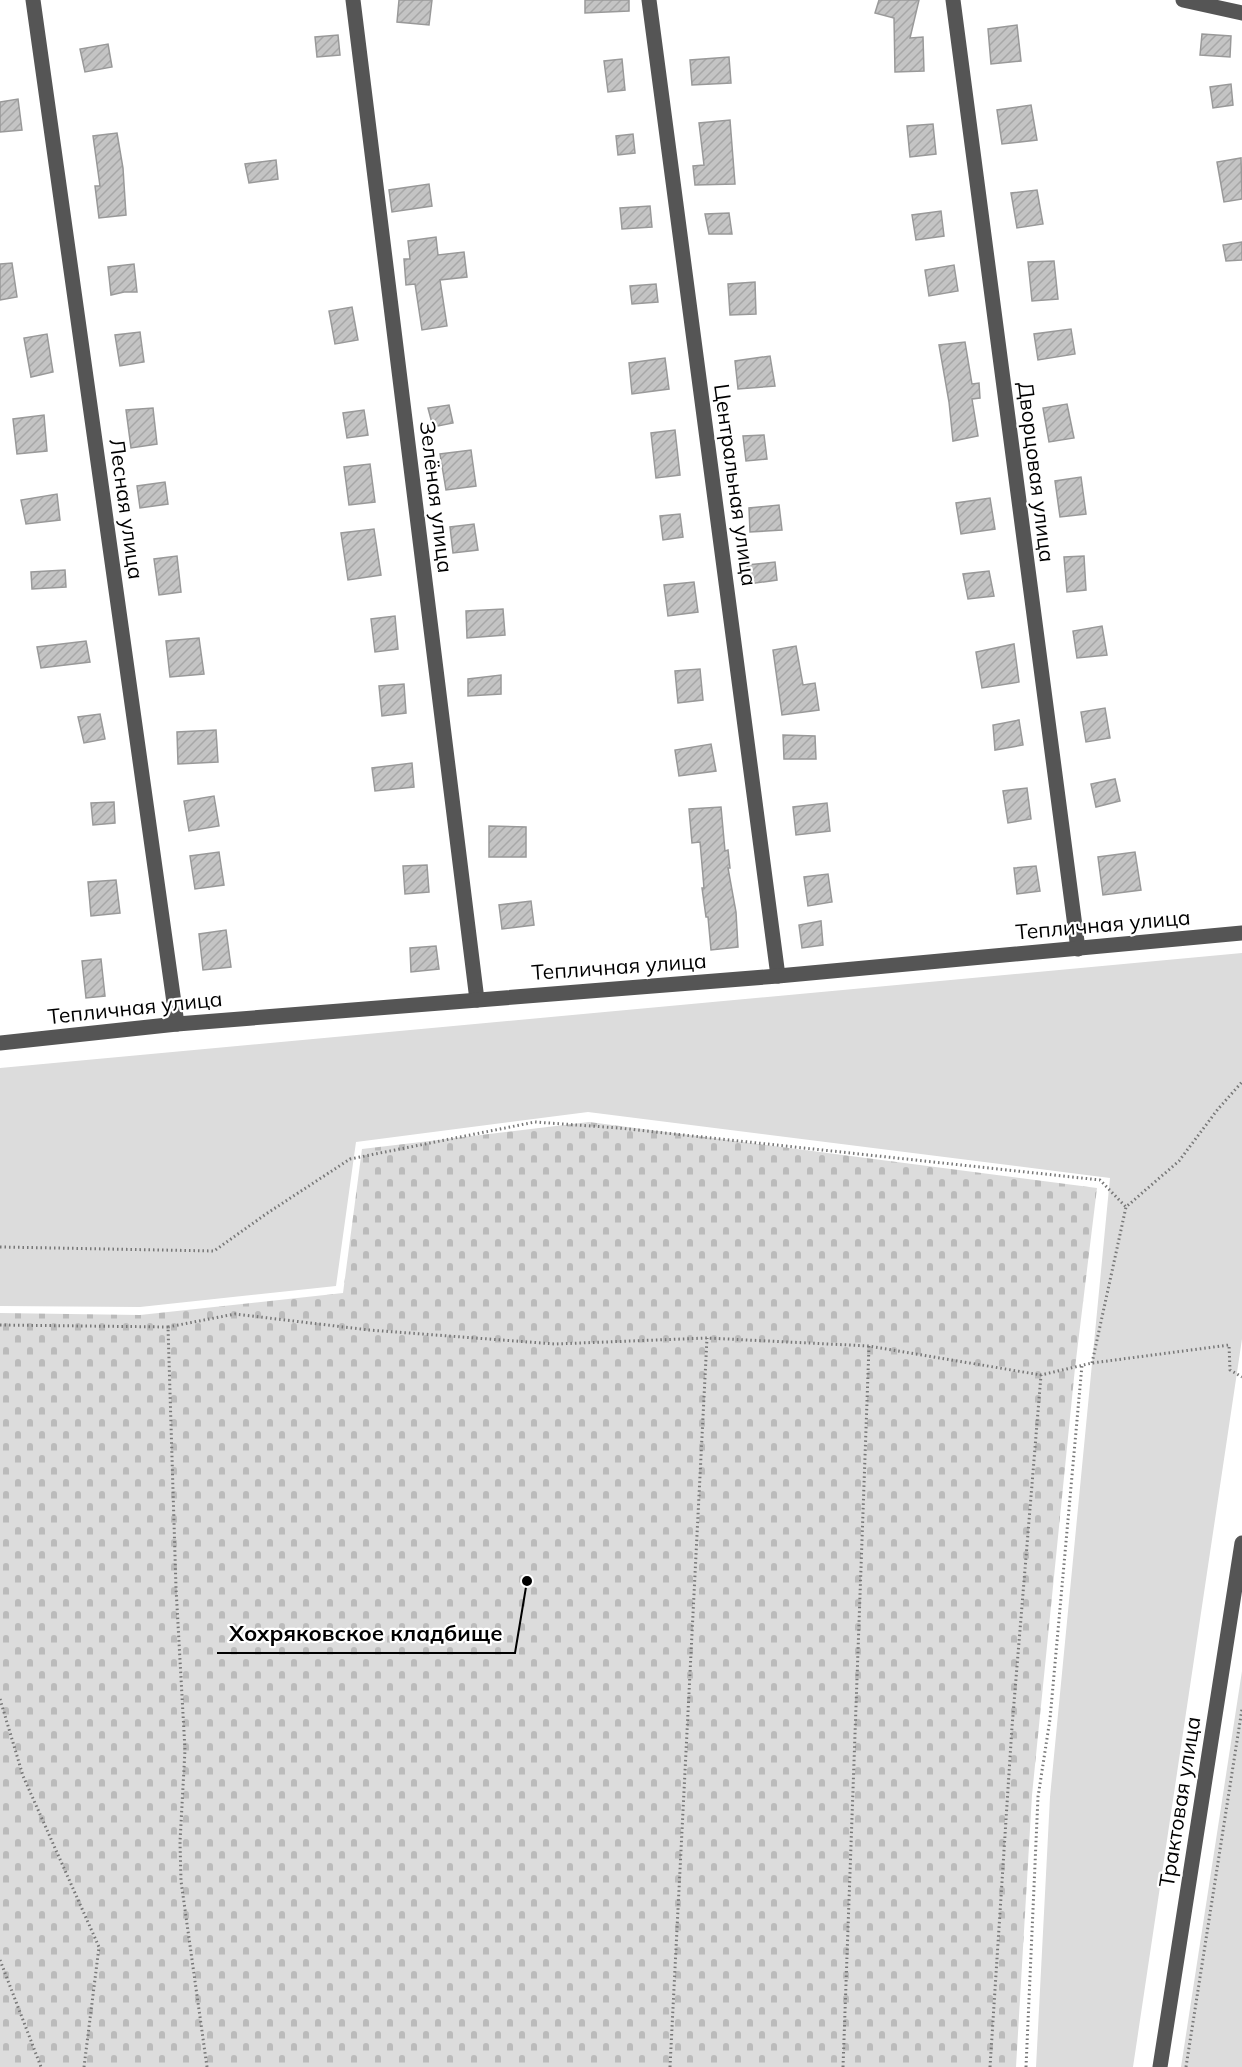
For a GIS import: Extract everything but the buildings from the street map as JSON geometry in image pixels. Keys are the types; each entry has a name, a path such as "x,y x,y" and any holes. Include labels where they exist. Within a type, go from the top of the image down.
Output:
{"street":[{"name":"Лесная улица","path":"33,0 177,1024"},
{"name":"Зелёная улица","path":"353,0 477,1000"},
{"name":"Центральная улица","path":"649,0 778,976"},
{"name":"Дворцовая улица","path":"953,0 1078,949"},
{"path":"1183,0 1242,13"},
{"name":"Тепличная улица","path":"0,1043 177,1024 778,976 1242,933"},
{"name":"Трактовая улица","path":"1160,2067 1242,1543"}],"path":[{"path":"1092,1363 1126,1207 1179,1161 1218,1109 1242,1082"},
{"path":"0,1247 214,1251 350,1159 535,1122 619,1128 1100,1180 1126,1207"},
{"path":"0,1325 168,1327 235,1314 369,1330 555,1344 707,1338 868,1346 1041,1375 1092,1363 1229,1345 1230,1370 1242,1377"},
{"path":"168,1327 176,1588 185,1750 180,1842 182,1881 207,2067"},
{"path":"670,2067 707,1338"},
{"path":"843,2067 868,1346"},
{"path":"1026,2067 1038,1797 1050,1719 1082,1365"},
{"path":"990,2067 1012,1727 1041,1375"},
{"path":"0,1700 22,1776 99,1947 84,2067"},
{"path":"1186,2067 1242,1709"},
{"path":"0,1960 42,2067"}],"green space":[{"path":"1242,953 1242,1339 1133,2067 1036,2067 1050,1797 1110,1178 588,1112 356,1142 336,1286 140,1307 0,1306 0,1068"},
{"path":"589,1122 1097,1188 1075,1368 1032,1795 1016,2067 0,2067 0,1313 140,1315 343,1293 362,1149"},
{"path":"1242,1671 1242,2067 1181,2067"}],"place":[{"name":"Хохряковское кладбище","path":"527,1581"}]}
